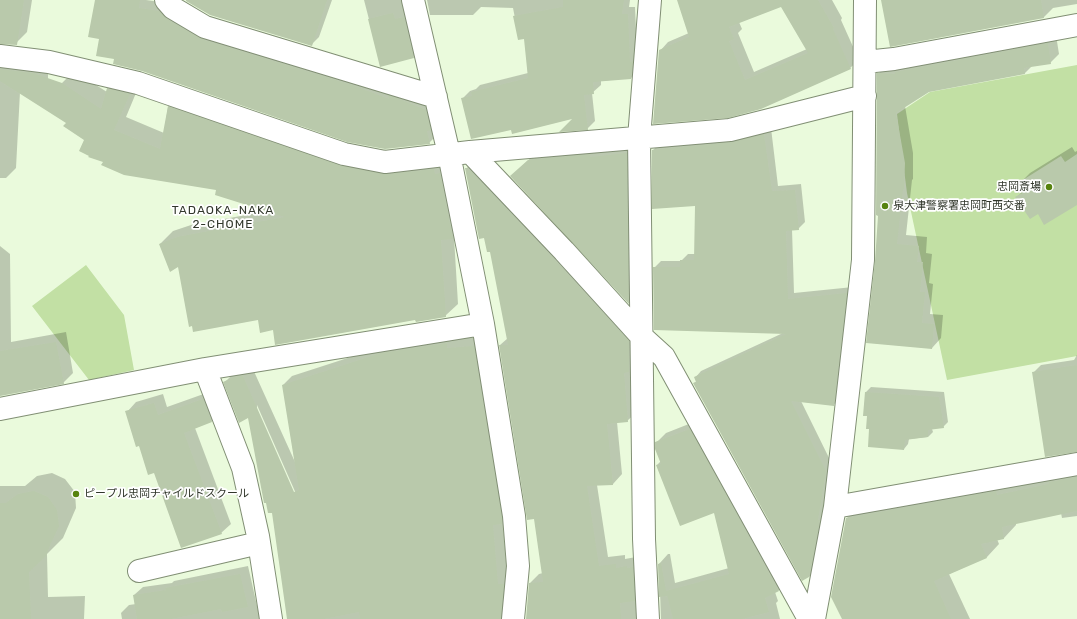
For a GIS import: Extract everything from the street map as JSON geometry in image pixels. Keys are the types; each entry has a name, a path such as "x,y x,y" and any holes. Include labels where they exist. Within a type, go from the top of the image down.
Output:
{"street":[{"path":"166,0 173,8 205,27 436,98"},
{"path":"413,0 436,98 460,153 483,324 514,516 518,566 513,619"},
{"path":"648,619 644,539 639,138 650,0"},
{"path":"814,619 835,507 863,260 865,0"},
{"path":"865,62 894,59 1077,25"},
{"path":"0,56 49,62 138,83 344,154 385,162 460,153 730,130 865,96"},
{"path":"460,153 564,251 642,338 664,357 809,619"},
{"path":"0,409 205,369 483,324"},
{"path":"205,369 243,468 259,543 272,619"},
{"path":"835,507 1077,464"},
{"path":"139,571 259,543"}],"green space":[{"path":"1077,65 1077,356 947,380 907,193 897,114 930,92"},
{"path":"86,265 124,315 134,370 89,380 32,306"}],"building":[{"path":"0,0 24,0 17,45 0,44"},
{"path":"95,0 140,0 139,8 159,11 167,19 201,39 352,85 389,99 388,95 426,110 431,130 427,131 430,144 385,149 347,142 142,71 113,64 114,59 96,56 99,39 88,37"},
{"path":"186,0 327,0 312,46 210,15"},
{"path":"563,0 624,0 622,14 628,14 630,62 633,61 631,79 593,82 594,94 584,95 588,130 559,132 572,119 512,134 511,130 471,139 461,98 472,96 471,92 528,78 524,39 518,40 513,16 563,7"},
{"path":"677,0 818,0 834,28 833,29 851,69 761,109 728,118 653,124 659,50 689,37","holes":["781,7 808,53 745,80 729,41 734,39 729,27"]},
{"path":"881,0 1041,0 1044,18 890,47"},
{"path":"393,13 395,19 404,17 414,58 380,67 368,19"},
{"path":"1048,43 1051,64 1024,68 1025,74 929,92 896,113 905,163 904,189 897,244 919,246 917,262 923,262 920,292 925,292 922,323 934,324 932,349 866,343 875,261 878,216 876,215 877,73 895,74 895,72"},
{"path":"0,69 33,73 62,83 101,109 107,88 130,94 114,130 160,149 168,106 342,166 386,174 434,169 435,174 440,173 453,239 441,240 446,317 416,322 415,320 275,345 273,330 260,333 258,320 193,332 192,326 189,327 178,267 170,272 159,244 177,237 285,217 215,195 216,190 124,175 101,165 103,162 88,157 89,156 79,151 84,140 63,126 66,123 0,81"},
{"path":"764,134 772,191 795,190 799,230 786,231 788,299 847,293 834,406 791,401 826,471 818,520 820,520 809,577 802,581 693,383 696,382 694,377 786,334 654,330 653,267 680,267 680,260 694,260 695,206 652,209 652,150 731,142"},
{"path":"627,153 629,304 510,176 528,160 590,154 590,157"},
{"name":"忠岡斎場","path":"1077,154 1077,205 1044,225 1038,214 1030,219 1015,197 1024,192 1018,183 1061,156 1065,162"},
{"path":"465,168 468,168 629,341 629,372 624,373 628,422 607,424 613,485 587,486 599,566 616,564 616,568 627,566 627,568 633,567 635,601 620,603 621,619 526,619 529,583 543,582 534,519 527,520 499,345 508,345 490,252 487,252 484,238 479,239"},
{"path":"56,342 64,384 0,396 0,351"},
{"path":"447,343 447,348 474,346 502,518 502,524 493,525 498,584 504,584 501,619 360,619 359,612 324,619 287,619 272,513 268,513 266,503 264,503 248,418 239,423 223,382 234,377 243,376 294,492 299,490 282,385 381,353"},
{"path":"1077,365 1077,452 1045,457 1032,372"},
{"path":"865,392 939,397 944,428 928,430 928,437 905,440 904,450 868,447 869,429 866,429 867,416 863,416"},
{"path":"203,399 212,422 184,433 222,534 181,548 154,473 148,475 139,446 136,447 125,411 154,403 158,415"},
{"path":"690,429 779,591 765,598 769,612 742,619 673,619 667,595 659,597 658,564 661,563 666,591 729,574 714,513 680,526 656,465 661,464 655,449 655,442"},
{"path":"1077,477 1077,511 1002,527 1004,539 981,544 987,558 934,581 951,619 842,619 831,597 846,518 996,491 997,495 1049,484 1049,482"},
{"path":"34,491 48,497 57,510 59,526 46,556 29,572 31,619 0,619 0,503 6,503 18,494"},
{"path":"240,574 248,607 222,612 221,609 171,619 137,619 133,595 166,590 165,588"}],"place":[{"name":"忠岡斎場","path":"1049,187"},
{"name":"泉大津警察署忠岡町西交番","path":"885,206"},
{"name":"ピープル忠岡チャイルドスクール","path":"76,494"}],"district":[{"name":"TADAOKA-NAKA 2-CHOME","path":"223,218"}]}
